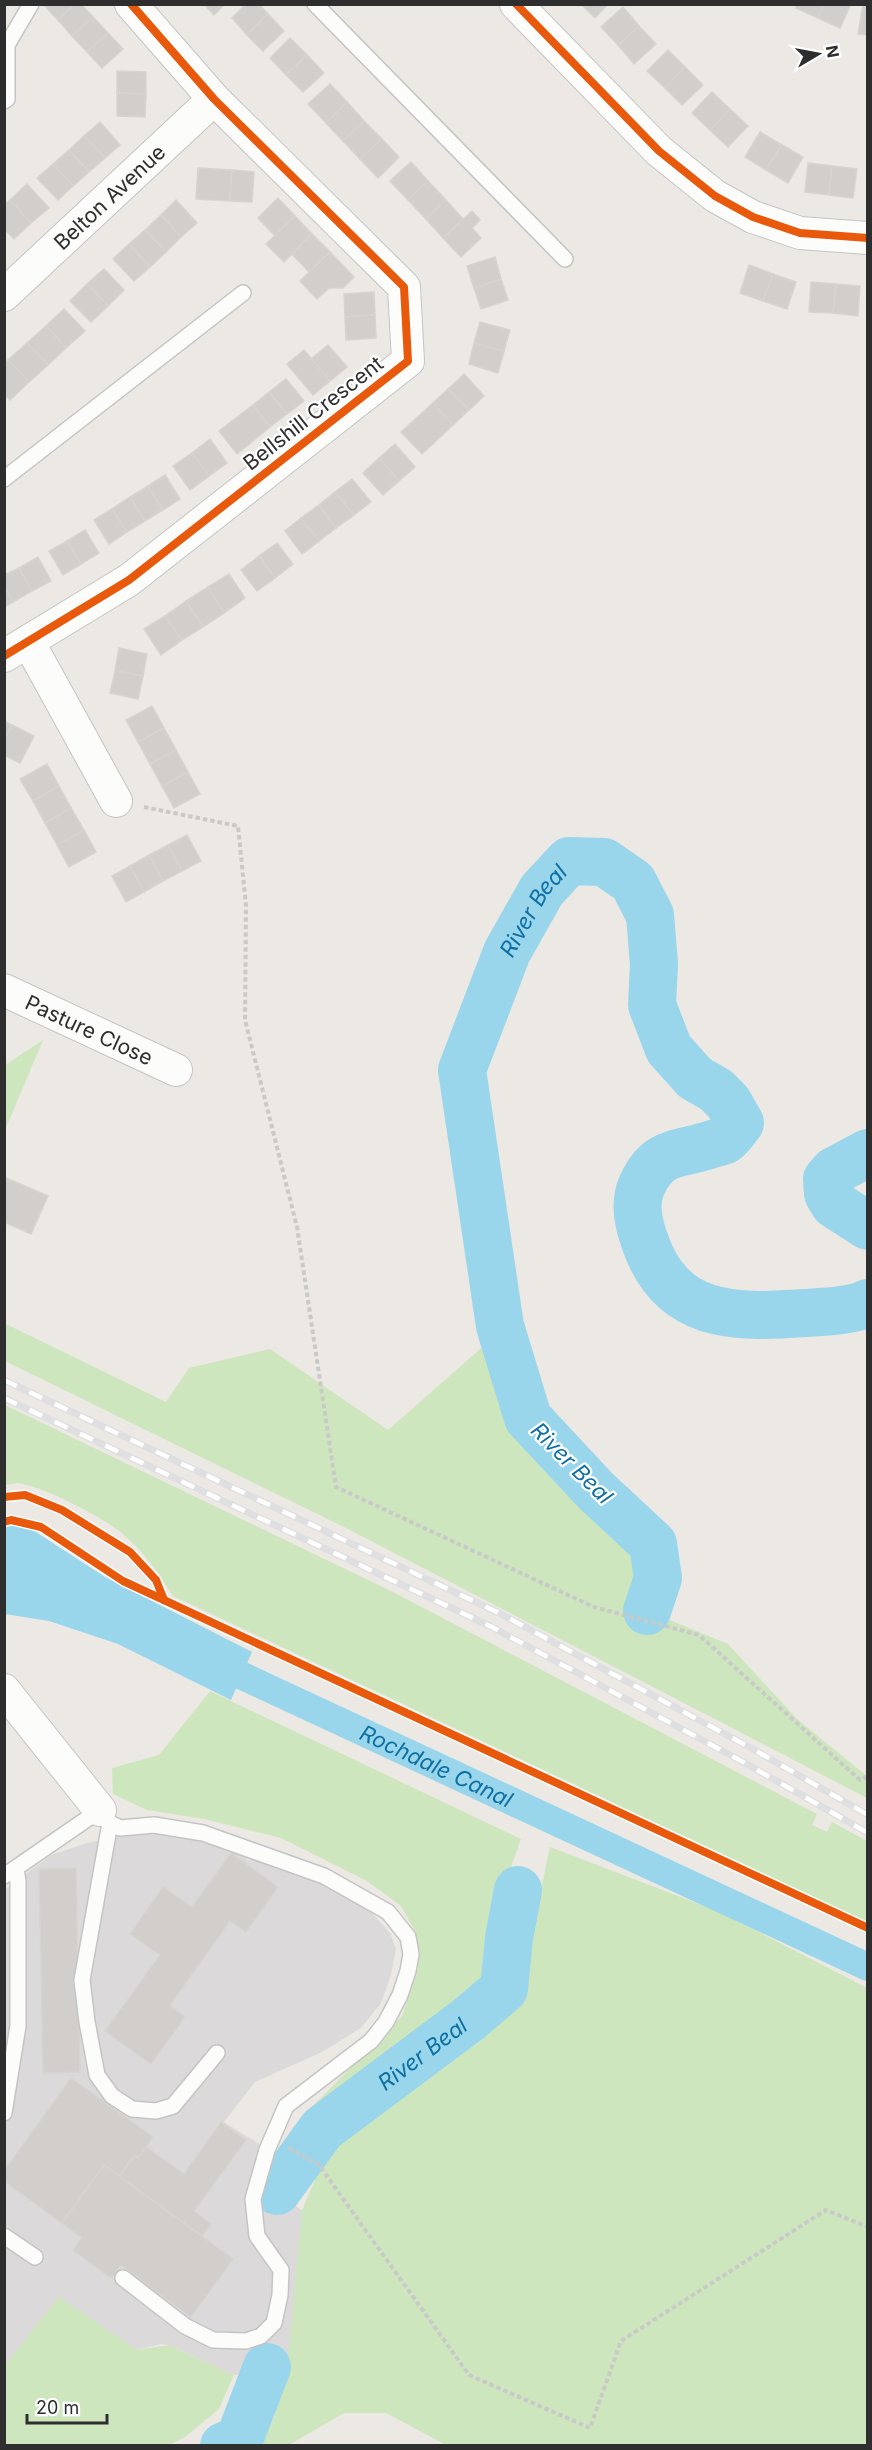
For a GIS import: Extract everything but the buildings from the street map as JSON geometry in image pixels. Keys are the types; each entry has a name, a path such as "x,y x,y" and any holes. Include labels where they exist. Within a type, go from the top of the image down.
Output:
{"street":[{"name":"Bellshill Crescent","path":"16,650 129,580 408,361 404,287 214,99 131,4"},
{"path":"516,4 659,151 715,196 753,217 800,233 867,238"},
{"name":"Belton Avenue","path":"4,295 214,99"},
{"path":"16,650 116,801"},
{"name":"Pasture Close","path":"4,990 176,1070"},
{"path":"4,1690 105,1816"}],"lane":[{"path":"4,101 7,99 7,45 31,4"},
{"path":"315,4 565,259"},
{"path":"4,479 243,293"},
{"path":"4,2113 18,2026 18,1881 10,1872 105,1816"},
{"path":"105,1816 82,1980 97,2075 111,2096 132,2109 156,2111 173,2106 217,2053"},
{"path":"105,1816 120,1828 154,1825 203,1833 324,1876 388,1912 408,1937 411,1954 400,1995 386,2022 371,2041 286,2106 267,2150 253,2199 257,2236 281,2270 280,2295 274,2323 261,2336 246,2341 213,2340 185,2326 123,2277"},
{"path":"4,2236 35,2257"}],"path":[{"path":"116,801 238,826 246,906 245,1020 297,1227 336,1487 594,1607 699,1635 867,1784"},
{"path":"860,1780 867,1776"},
{"path":"285,2146 319,2165 469,2375 590,2428 621,2342 826,2210 867,2228"}],"shaded area":[{"path":"154,1829 203,1839 232,1848 248,1860 267,1860 318,1881 372,1913 390,1933 396,1949 391,1975 381,2003 361,2028 322,2052 255,2082 224,2122 284,2160 267,2186 352,2245 284,2369 234,2375 169,2345 161,2344 137,2350 5,2441 4,1890 51,1855 87,1843"}],"green space":[{"path":"43,1040 5,1130 5,1065"},
{"path":"6,1324 166,1402 189,1368 270,1349 388,1430 487,1343 499,1405 525,1446 585,1506 640,1549 649,1565 647,1583 638,1607 728,1644 797,1719 867,1776 867,1798 346,1528 5,1361"},
{"path":"5,1405 391,1591 817,1814 812,1825 827,1832 832,1822 867,1841 867,1922 173,1596 144,1555 114,1527 42,1490 18,1483 5,1485"},
{"path":"210,1691 521,1839 504,1886 489,1984 300,2132 299,2120 402,2016 418,1969 416,1933 401,1906 367,1881 281,1838 204,1819 147,1810 113,1794 112,1768 159,1755"},
{"path":"550,1847 720,1912 867,1988 867,2445 446,2445 386,2413 344,2413 289,2445 255,2445 274,2418 288,2360 302,2210 314,2182 322,2151 338,2132 519,1993"},
{"path":"59,2297 137,2350 169,2345 234,2375 219,2409 185,2437 169,2445 5,2445 5,2365"}],"water":[{"path":"25,1525 105,1577 252,1652 231,1700 118,1644 49,1621 5,1614 5,1526"}],"waterway":[{"name":"River Beal","path":"647,1611 658,1578 653,1544 595,1490 528,1418 500,1326 462,1070 507,952 542,890 569,861 604,862 633,882 650,915 654,964 652,1005 669,1049 695,1078 716,1090 728,1102 740,1123 724,1141 671,1155 655,1165 649,1173 638,1198 638,1212 644,1239 655,1265 670,1285 687,1299 707,1308 729,1313 778,1315 846,1309 868,1303"},
{"name":"River Beal","path":"868,1153 834,1171 827,1179 828,1194 834,1204 868,1226"},
{"name":"Rochdale Canal","path":"206,1659 868,1967"},
{"name":"River Beal","path":"277,2191 322,2129 469,2019 504,1989 509,1938 518,1890"},
{"name":"River Beal","path":"224,2446 239,2440 267,2367"}],"railway":[{"path":"4,1380 499,1613 753,1749 868,1815"},
{"path":"4,1398 492,1627 745,1763 868,1833"}],"cycle path":[{"path":"4,656 129,580 408,361 404,287 214,99 131,4"},
{"path":"516,4 659,151 715,196 753,217 800,233 868,238"},
{"path":"4,1497 25,1495 62,1510 130,1552 156,1580 164,1600"},
{"path":"4,1522 11,1520 41,1527 123,1581 868,1928"}]}
